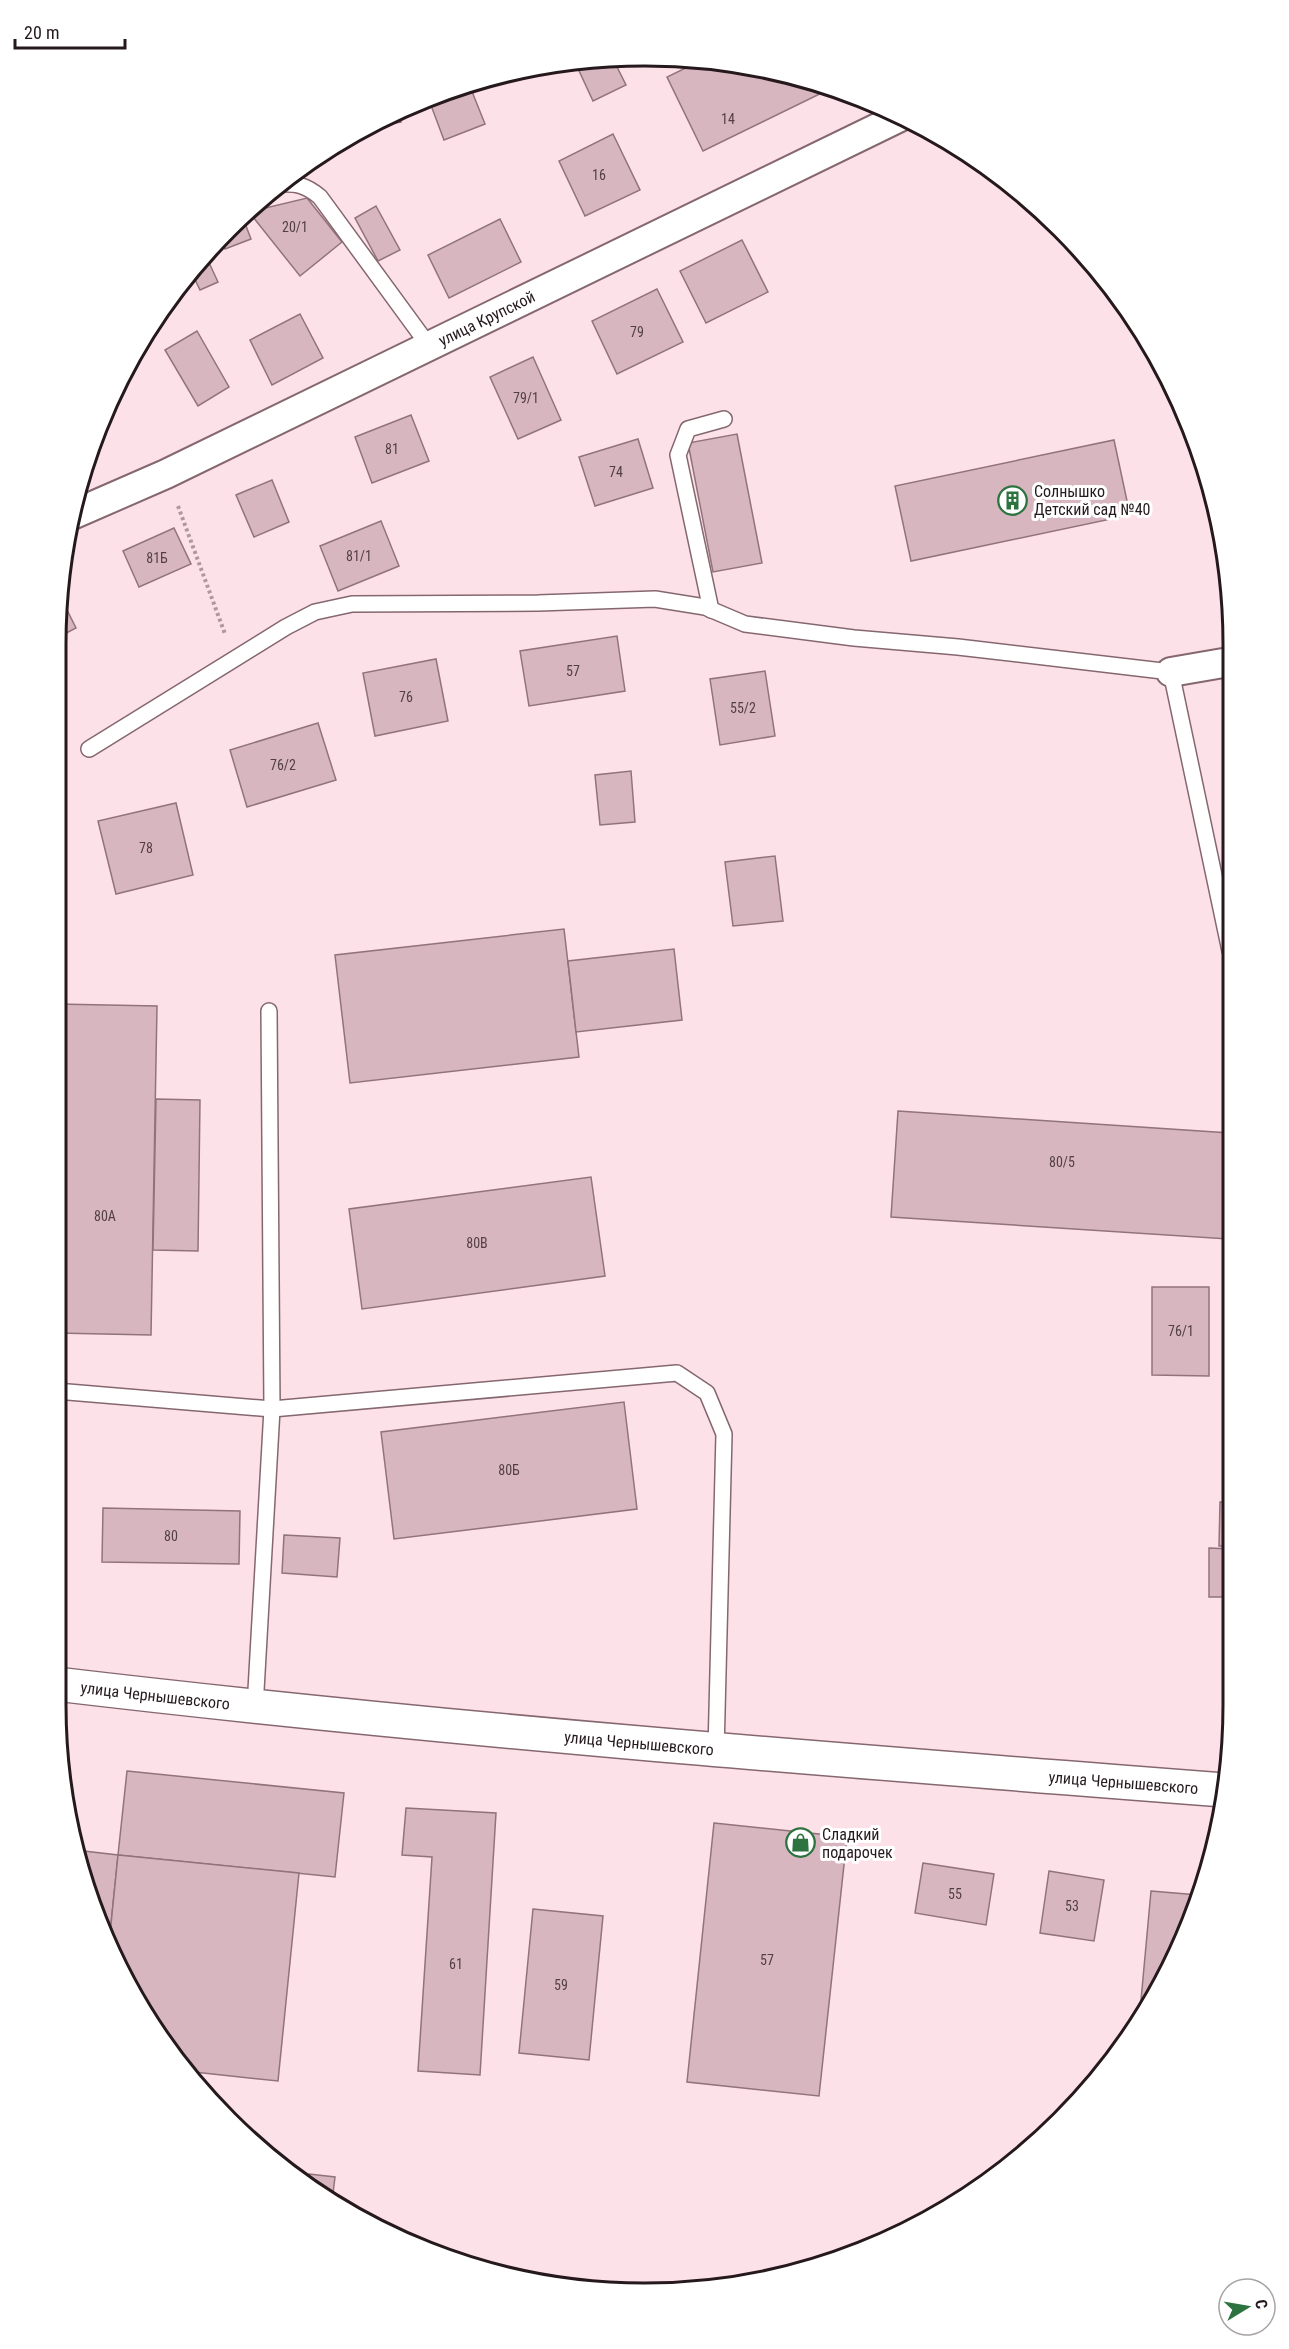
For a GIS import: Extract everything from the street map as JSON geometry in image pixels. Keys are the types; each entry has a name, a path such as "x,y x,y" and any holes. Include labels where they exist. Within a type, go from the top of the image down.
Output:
{"main road":[{"name":"улица Чернышевского","path":"66,1685 255,1708 716,1751 1216,1789"}],"street":[{"name":"улица Крупской","path":"82,511 166,474 891,122"},
{"path":"1171,672 1223,663"}],"lane":[{"path":"296,183 303,185 320,197 429,346"},
{"path":"711,610 678,455 688,429 724,419"},
{"path":"89,749 315,612 352,604 538,603 655,599 711,610 745,624 1171,672 1223,918"},
{"path":"255,1708 272,1408 269,1011"},
{"path":"66,1392 272,1408 678,1373 707,1393 724,1434 716,1751"}],"path":[{"path":"166,474 234,659"}],"building":[{"path":"617,67 626,85 593,101 579,70"},
{"path":"687,67 720,71 757,77 820,94 703,151 667,77"},
{"path":"473,93 485,124 444,140 432,107"},
{"path":"613,134 640,190 585,216 559,161"},
{"path":"307,198 342,242 300,276 254,218 265,208"},
{"path":"376,206 400,250 378,261 355,218"},
{"path":"500,219 521,262 449,298 428,255"},
{"path":"246,225 251,239 225,249 224,247"},
{"path":"742,240 768,292 706,323 680,271"},
{"path":"209,264 218,282 200,290 196,281"},
{"path":"657,289 683,342 617,374 592,321"},
{"path":"300,314 323,358 272,385 250,340"},
{"path":"197,331 229,387 198,406 165,350"},
{"path":"533,357 561,420 518,439 490,377"},
{"path":"411,415 429,461 372,483 355,437"},
{"path":"737,434 762,563 713,572 688,443"},
{"path":"638,439 653,488 595,506 579,457"},
{"name":"Солнышко Детский сад №40","path":"1114,440 1130,515 911,561 895,486"},
{"path":"272,480 289,522 254,537 236,495"},
{"path":"381,521 399,566 338,591 320,546"},
{"path":"174,528 191,564 139,587 123,551"},
{"path":"67,610 76,628 66,633"},
{"path":"617,636 625,691 529,706 520,651"},
{"path":"436,659 448,721 375,736 363,673"},
{"path":"765,671 775,736 720,745 710,679"},
{"path":"318,723 336,780 247,807 230,750"},
{"path":"631,771 635,822 600,825 595,775"},
{"path":"176,803 193,875 116,894 98,821"},
{"path":"775,856 783,921 733,926 725,862"},
{"path":"564,929 579,1057 350,1083 335,955"},
{"path":"674,949 682,1020 576,1032 568,961"},
{"path":"66,1004 157,1006 151,1335 66,1333"},
{"path":"156,1099 200,1100 198,1251 153,1250"},
{"path":"898,1111 1223,1133 1223,1239 891,1217"},
{"path":"591,1177 605,1276 362,1309 349,1209"},
{"path":"1152,1287 1209,1287 1209,1376 1152,1375"},
{"path":"624,1402 637,1509 394,1539 381,1432"},
{"path":"1220,1502 1223,1502 1223,1546 1219,1546"},
{"path":"103,1508 240,1511 239,1564 102,1562"},
{"path":"284,1535 340,1538 337,1577 282,1573"},
{"path":"1209,1548 1223,1549 1223,1597 1209,1597"},
{"path":"127,1771 344,1793 335,1877 118,1855"},
{"path":"406,1808 496,1813 480,2075 418,2071 432,1857 402,1855"},
{"path":"714,1823 847,1837 819,2096 687,2082"},
{"path":"85,1851 118,1855 111,1927"},
{"path":"118,1855 299,1873 278,2081 199,2072 163,2026 111,1927"},
{"path":"923,1863 994,1874 986,1925 915,1913"},
{"path":"1049,1871 1104,1880 1094,1941 1040,1933"},
{"path":"1151,1891 1190,1894 1179,1926 1141,2001"},
{"path":"533,1909 603,1916 589,2060 519,2053"},
{"path":"309,2175 335,2177 333,2192 323,2186"}],"place":[{"name":"Солнышко Детский сад №40","path":"1013,500"},
{"name":"Сладкий подарочек","path":"801,1843"}]}
